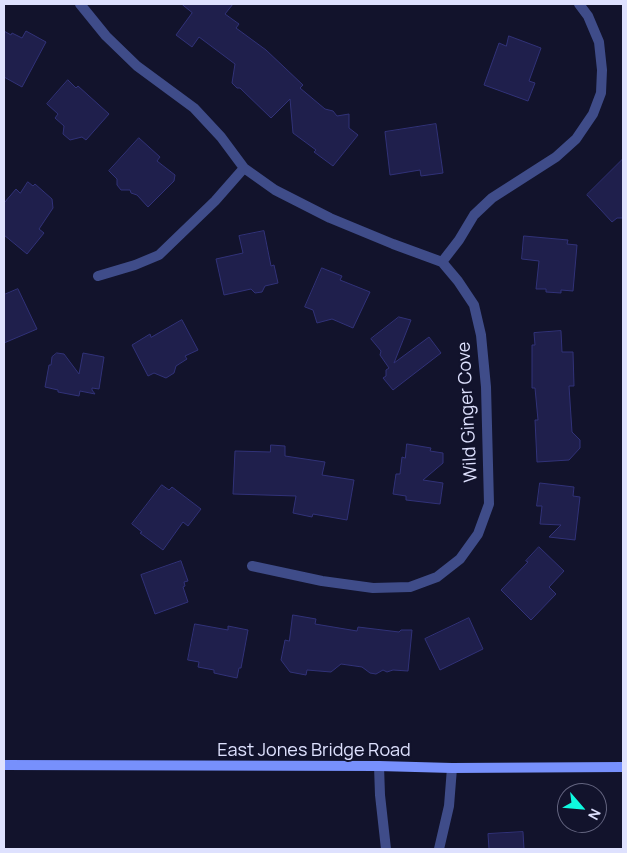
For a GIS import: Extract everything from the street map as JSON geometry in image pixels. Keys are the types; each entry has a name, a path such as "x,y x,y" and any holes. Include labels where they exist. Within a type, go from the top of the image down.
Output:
{"street":[{"name":"Wild Ginger Cove","path":"80,4 106,36 137,66 194,108 221,137 244,168 275,190 330,218 442,262 474,305 481,335 487,397 489,504 478,534 460,559 436,577 410,587 373,588 252,566"},
{"path":"442,262 474,215 492,198 556,157 576,139 593,114 601,93 602,70 599,42 588,16 579,4"},
{"path":"98,276 159,255 215,201 244,168"},
{"name":"East Jones Bridge Road","path":"4,765 379,766 452,768 623,767"},
{"path":"379,766 386,849"},
{"path":"439,849 449,806 452,768"}],"building":[{"path":"182,4 233,4 225,14 239,24 236,28 266,50 303,85 300,88 325,109 333,111 337,116 349,114 349,128 358,135 333,166 314,152 316,150 293,133 290,99 271,118 240,88 237,88 232,83 235,64 199,37 192,47 176,35 192,13"},
{"path":"4,31 22,38 26,31 46,42 22,87 4,77"},
{"path":"509,36 541,48 529,81 535,83 528,101 484,85 499,43 506,46"},
{"path":"68,80 76,88 78,86 109,114 86,140 82,137 70,140 63,134 64,126 55,118 58,114 47,104"},
{"path":"436,124 443,173 421,176 420,170 390,175 385,132"},
{"path":"139,138 160,157 157,161 175,175 174,181 148,207 130,190 121,190 117,185 117,179 109,171"},
{"path":"623,159 623,218 617,218 612,222 587,195"},
{"path":"28,182 33,186 35,184 52,199 53,208 39,229 44,233 27,254 4,235 4,203 16,189 20,193"},
{"path":"264,231 271,266 274,265 278,283 265,286 262,292 255,293 251,289 224,295 216,259 243,253 239,236"},
{"path":"524,236 568,240 567,244 577,245 573,291 561,290 561,293 546,292 546,289 536,289 539,261 522,259"},
{"path":"322,268 342,276 340,280 370,292 353,328 332,319 317,323 313,310 305,307"},
{"path":"18,289 37,329 4,343 4,295"},
{"path":"399,317 411,320 394,363 429,337 441,353 393,390 383,378 386,376 386,370 389,368 380,355 381,351 371,339"},
{"path":"182,320 198,350 185,356 187,359 176,366 174,373 166,378 154,373 148,376 132,345 150,334 151,337"},
{"path":"561,331 562,352 573,352 574,386 569,386 572,432 580,440 580,448 569,460 537,462 535,420 538,420 535,388 532,388 532,345 535,345 534,333"},
{"path":"57,353 64,354 79,374 83,353 104,357 99,389 92,388 95,394 80,391 79,396 58,392 58,390 45,387 49,365 51,365 52,357"},
{"path":"407,444 431,448 430,451 443,453 443,463 423,480 443,483 440,504 406,500 406,496 393,494 396,474 400,474 402,457 405,458"},
{"path":"271,445 285,446 285,456 325,462 322,475 354,480 347,520 313,514 312,517 293,513 296,496 233,494 235,451 270,452"},
{"path":"540,483 574,487 573,496 580,497 575,540 549,537 561,525 540,524 542,506 537,506"},
{"path":"162,485 169,490 172,487 201,509 188,526 183,522 163,550 140,533 142,532 132,524"},
{"path":"539,547 564,571 549,587 556,594 531,620 501,590 528,562 526,561"},
{"path":"181,561 188,581 184,582 185,586 183,587 188,602 155,614 141,575"},
{"path":"293,615 316,619 315,624 357,631 358,627 399,632 401,630 412,630 408,671 393,670 387,672 383,670 376,674 370,673 362,667 341,664 331,672 307,670 306,675 290,672 281,660 285,640 289,641"},
{"path":"469,618 483,649 440,670 425,639"},
{"path":"195,624 228,630 228,626 248,630 241,668 239,668 237,678 214,673 214,670 198,667 199,662 188,660"},
{"path":"523,832 524,849 489,849 488,834"}]}
